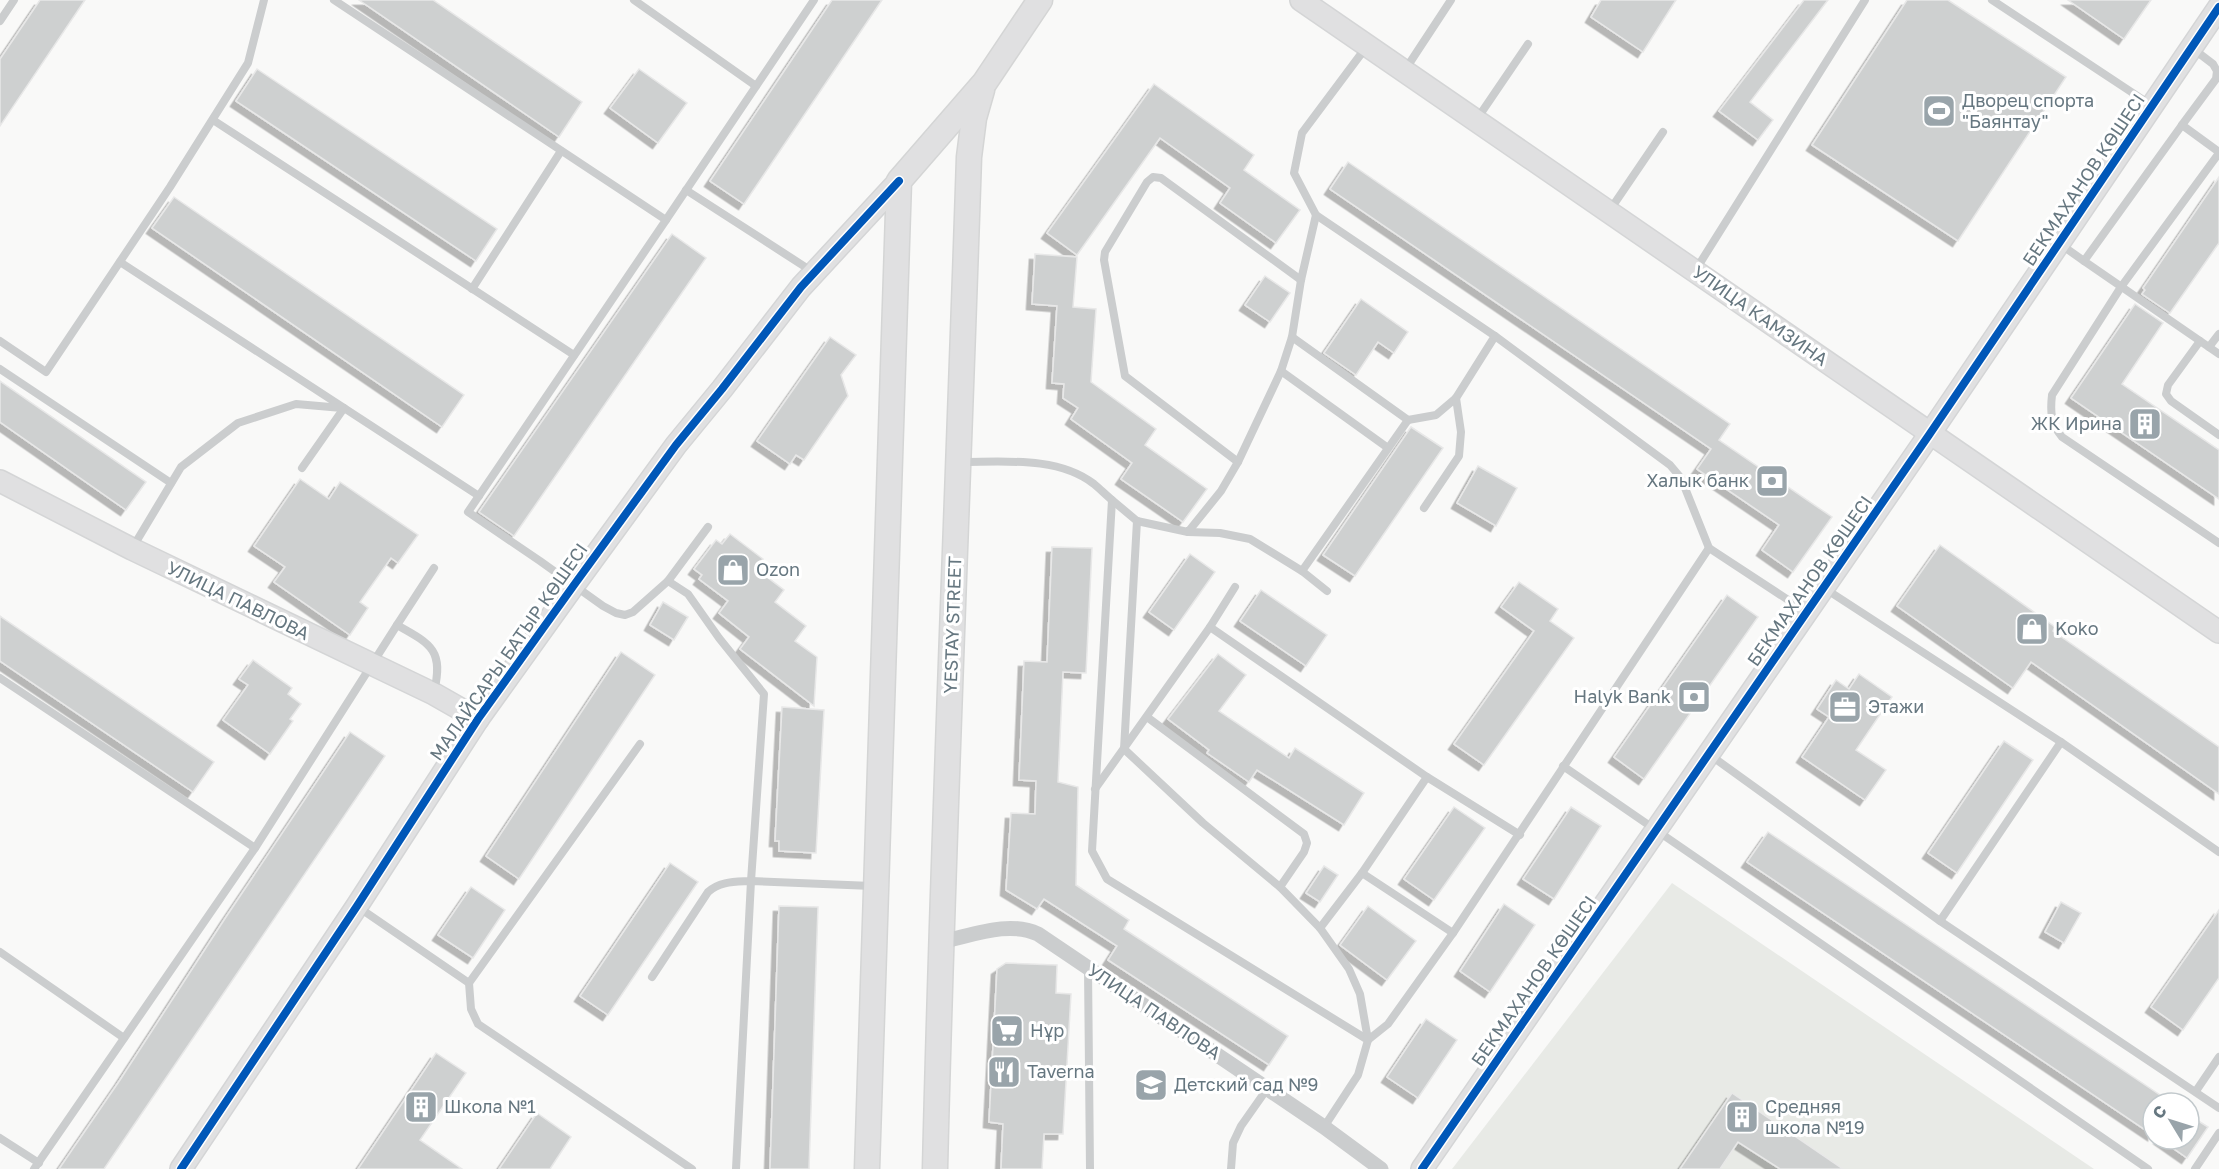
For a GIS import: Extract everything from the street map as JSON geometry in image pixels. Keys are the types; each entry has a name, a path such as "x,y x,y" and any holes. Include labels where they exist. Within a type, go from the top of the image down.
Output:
{"main road":[{"name":"МАЛАЙСАРЫ БАТЫР КӨШЕСІ","path":"899,181 985,82 1040,0"},
{"name":"YESTAY STREET","path":"935,1169 940,942 960,462 969,147 974,118 985,82"},
{"path":"867,1169 899,181"}],"street":[{"name":"УЛИЦА КАМЗИНА","path":"1301,0 1929,435 2219,632"},
{"name":"БЕКМАХАНОВ КӨШЕСІ","path":"1422,1169 1929,435 2219,7"},
{"name":"МАЛАЙСАРЫ БАТЫР КӨШЕСІ","path":"181,1169 357,906 478,719 574,585 676,445 813,272 899,181"},
{"name":"УЛИЦА ПАВЛОВА","path":"0,482 132,549 434,694 478,719"},
{"name":"УЛИЦА ПАВЛОВА","path":"940,942 1012,927 1028,929 1324,1127 1381,1169"}],"lane":[{"path":"0,21 14,0"},
{"path":"0,341 46,372 213,120 248,63 264,0"},
{"path":"334,0 666,220"},
{"path":"634,0 756,86"},
{"path":"708,527 668,581 633,612 625,615 603,606 468,512 814,0"},
{"path":"1404,71 1451,0"},
{"path":"1695,271 1865,0"},
{"path":"1992,0 2152,105"},
{"path":"1476,120 1528,44"},
{"path":"1367,46 1302,133 1294,173 1316,215 1495,336 1670,465 1681,478 1709,548 1807,612"},
{"path":"2084,261 2216,79 2217,71 2213,64 2192,48"},
{"path":"213,120 574,355"},
{"path":"2182,125 2219,153 2121,287 2052,395 2050,411 2055,428 2062,437 2219,543"},
{"path":"1609,212 1664,132"},
{"path":"472,289 561,151"},
{"path":"1238,462 1125,376 1104,261 1105,252 1146,182 1153,177 1161,178 1301,280"},
{"path":"686,190 813,272"},
{"path":"1188,532 1221,491 1238,462 1281,370 1292,338 1301,280 1316,215"},
{"path":"2059,243 2219,354"},
{"path":"120,262 479,496"},
{"path":"2209,347 2219,334"},
{"path":"1302,572 1408,420 1436,415 1456,398 1495,336"},
{"path":"1292,338 1408,420"},
{"path":"2200,341 2168,385 2166,394 2171,401 2219,435"},
{"path":"0,369 171,483"},
{"path":"1281,370 1388,448"},
{"path":"1424,508 1459,456 1461,432 1456,398"},
{"path":"132,549 181,466 238,423 296,404 344,408"},
{"path":"302,468 344,408"},
{"path":"960,462 1047,465 1068,471 1093,483 1137,521 1188,532 1220,533 1250,539 1327,591"},
{"path":"1112,500 1092,851 1107,879 1368,1040"},
{"path":"1124,749 1137,521"},
{"path":"1368,1040 1388,1024 1453,933 1709,548"},
{"path":"0,1138 37,1166 255,848 434,568"},
{"path":"668,581 688,594 719,638 764,694 751,881 736,1169"},
{"path":"1095,789 1235,587"},
{"path":"1823,588 2061,742 2219,852"},
{"path":"397,625 426,641 437,657 437,680 434,694"},
{"path":"1209,627 1427,777 1520,835"},
{"path":"0,678 255,848"},
{"path":"1147,717 1304,834 1308,843 1304,852 1280,887"},
{"path":"1940,921 2061,742"},
{"path":"640,744 469,983 471,1009 478,1024 692,1169"},
{"path":"1124,749 1203,823 1280,887 1320,928 1349,969 1360,994 1368,1040 1358,1075 1324,1127"},
{"path":"1708,754 1940,921 2196,1091 2219,1057"},
{"path":"1563,766 2148,1169"},
{"path":"1320,928 1362,873 1427,777"},
{"path":"1362,873 1453,933"},
{"path":"652,977 714,886 751,881 877,886"},
{"path":"357,906 469,983"},
{"path":"0,952 124,1038"},
{"path":"1088,968 1090,1169"},
{"path":"1231,1169 1233,1143 1241,1126 1267,1089"},
{"path":"2201,1095 2219,1108"},
{"path":"2195,1169 2219,1133"}],"shaded area":[{"path":"1672,883 2094,1169 1452,1169"}],"building":[{"path":"40,0 85,0 0,126 0,59"},
{"path":"359,0 433,0 582,102 559,137"},
{"path":"832,0 882,0 744,204 710,181"},
{"path":"1601,0 1676,0 1643,52 1591,17"},
{"path":"1804,0 1828,0 1750,102 1773,120 1758,140 1719,111"},
{"name":"Дворец спорта \"Баянтау\"","path":"1907,0 1948,0 2066,77 1958,241 1812,145"},
{"path":"2068,0 2151,0 2124,39"},
{"path":"257,69 497,229 476,261 236,101"},
{"path":"639,69 687,103 658,143 610,108"},
{"path":"1154,84 1254,155 1244,170 1300,210 1276,243 1220,203 1230,188 1160,138 1077,255 1047,233"},
{"path":"1348,162 1730,424 1719,440 1832,517 1793,572 1762,550 1779,525 1697,469 1711,449 1330,189"},
{"path":"2219,177 2219,243 2170,313 2142,294 2145,290 2143,288"},
{"path":"174,197 464,395 442,427 152,228"},
{"path":"672,234 706,258 514,536 479,512"},
{"path":"1035,254 1077,257 1073,307 1096,309 1091,382 1156,429 1145,445 1207,489 1183,522 1121,479 1132,463 1071,419 1078,408 1063,398 1064,384 1052,383 1057,306 1032,304"},
{"path":"1265,276 1290,293 1270,322 1245,305"},
{"path":"1361,299 1408,332 1394,353 1378,342 1356,375 1324,353"},
{"name":"ЖК Ирина","path":"2135,304 2163,323 2122,384 2219,450 2219,499 2071,398"},
{"path":"830,337 856,355 841,375 848,396 804,460 796,455 790,464 757,441"},
{"path":"0,381 146,482 126,510 0,422"},
{"path":"1411,427 1443,448 1355,576 1323,555"},
{"path":"1478,466 1517,488 1496,526 1457,503"},
{"path":"300,479 329,499 340,482 418,535 398,563 391,558 360,602 368,608 350,635 274,582 285,567 254,546"},
{"path":"730,534 763,559 755,568 784,590 775,602 806,626 795,641 817,657 814,706 740,649 749,637 719,613 728,601 699,579 702,575 694,569 716,540 722,544"},
{"path":"1940,545 2055,627 2053,631 2219,747 2219,794 2031,662 2013,688 1897,606"},
{"path":"1052,547 1092,548 1086,673 1063,672 1058,782 1078,787 1076,885 1129,920 1124,929 1288,1036 1269,1065 1108,960 1117,946 1044,899 1037,909 1006,890 1011,813 1035,814 1036,781 1019,780 1024,661 1047,662"},
{"path":"1190,554 1215,572 1174,630 1149,612"},
{"path":"1519,582 1558,609 1550,621 1574,638 1484,765 1454,744 1534,631 1501,607"},
{"path":"1261,590 1327,635 1306,666 1240,621"},
{"path":"1727,595 1758,617 1644,779 1614,757"},
{"path":"663,602 688,617 674,640 650,625"},
{"path":"0,616 214,762 193,792 0,661"},
{"path":"621,652 655,675 519,879 486,856"},
{"path":"1218,654 1246,675 1219,711 1289,758 1295,748 1364,793 1344,825 1257,770 1249,782 1207,753 1209,750 1168,719"},
{"path":"253,660 292,688 288,694 301,704 290,719 293,721 270,754 223,720 248,685 239,679"},
{"path":"1859,674 1892,697 1856,750 1886,770 1865,800 1802,757 1829,717 1817,709 1836,680 1849,689"},
{"path":"782,707 824,710 816,853 779,851 779,841 775,841"},
{"path":"350,732 385,756 104,1169 59,1169 120,1080"},
{"path":"2004,741 2033,760 1957,873 1928,853"},
{"path":"1454,807 1485,828 1434,900 1404,879"},
{"path":"1571,807 1601,826 1554,899 1523,879"},
{"path":"1768,832 2154,1091 2141,1091 2141,1127 1747,862"},
{"path":"670,863 698,882 608,1015 580,996"},
{"path":"1324,866 1338,875 1320,902 1306,893"},
{"path":"471,887 505,910 473,958 438,935"},
{"path":"2061,902 2081,913 2064,943 2045,932"},
{"path":"1504,904 1535,925 1490,992 1460,971"},
{"path":"779,906 818,907 809,1169 770,1169"},
{"path":"1368,906 1416,941 1387,980 1340,945"},
{"path":"2219,910 2219,978 2183,1030 2151,1007"},
{"path":"1006,963 1057,965 1056,993 1071,994 1063,1134 1044,1134 1042,1169 1001,1169 1003,1124 989,1122 997,969"},
{"path":"1426,1019 1457,1040 1418,1098 1387,1077"},
{"name":"Школа №1","path":"436,1053 466,1073 420,1140 462,1169 358,1169"},
{"name":"Средняя школа №19","path":"1732,1093 1843,1169 1780,1169 1738,1142 1720,1169 1680,1169"},
{"name":"Школа №1","path":"537,1113 571,1137 550,1169 499,1169"},
{"path":"2201,1123 2208,1127 2201,1137"},
{"path":"2177,1151 2192,1151 2187,1158"}],"cycle path":[{"path":"1422,1169 1929,435 2219,7"},
{"path":"181,1169 357,906 478,719 574,585 676,445 801,287 899,181"}],"place":[{"name":"Дворец спорта \"Баянтау\"","path":"1939,111"},
{"name":"ЖК Ирина","path":"2145,424"},
{"name":"Халык банк","path":"1772,481"},
{"name":"Ozon","path":"733,570"},
{"name":"Koko","path":"2032,629"},
{"name":"Halyk Bank","path":"1694,697"},
{"name":"Этажи","path":"1845,707"},
{"name":"Нұр","path":"1007,1031"},
{"name":"Taverna","path":"1004,1072"},
{"name":"Детский сад №9","path":"1151,1085"},
{"name":"Школа №1","path":"421,1107"},
{"name":"Средняя школа №19","path":"1742,1117"}]}
